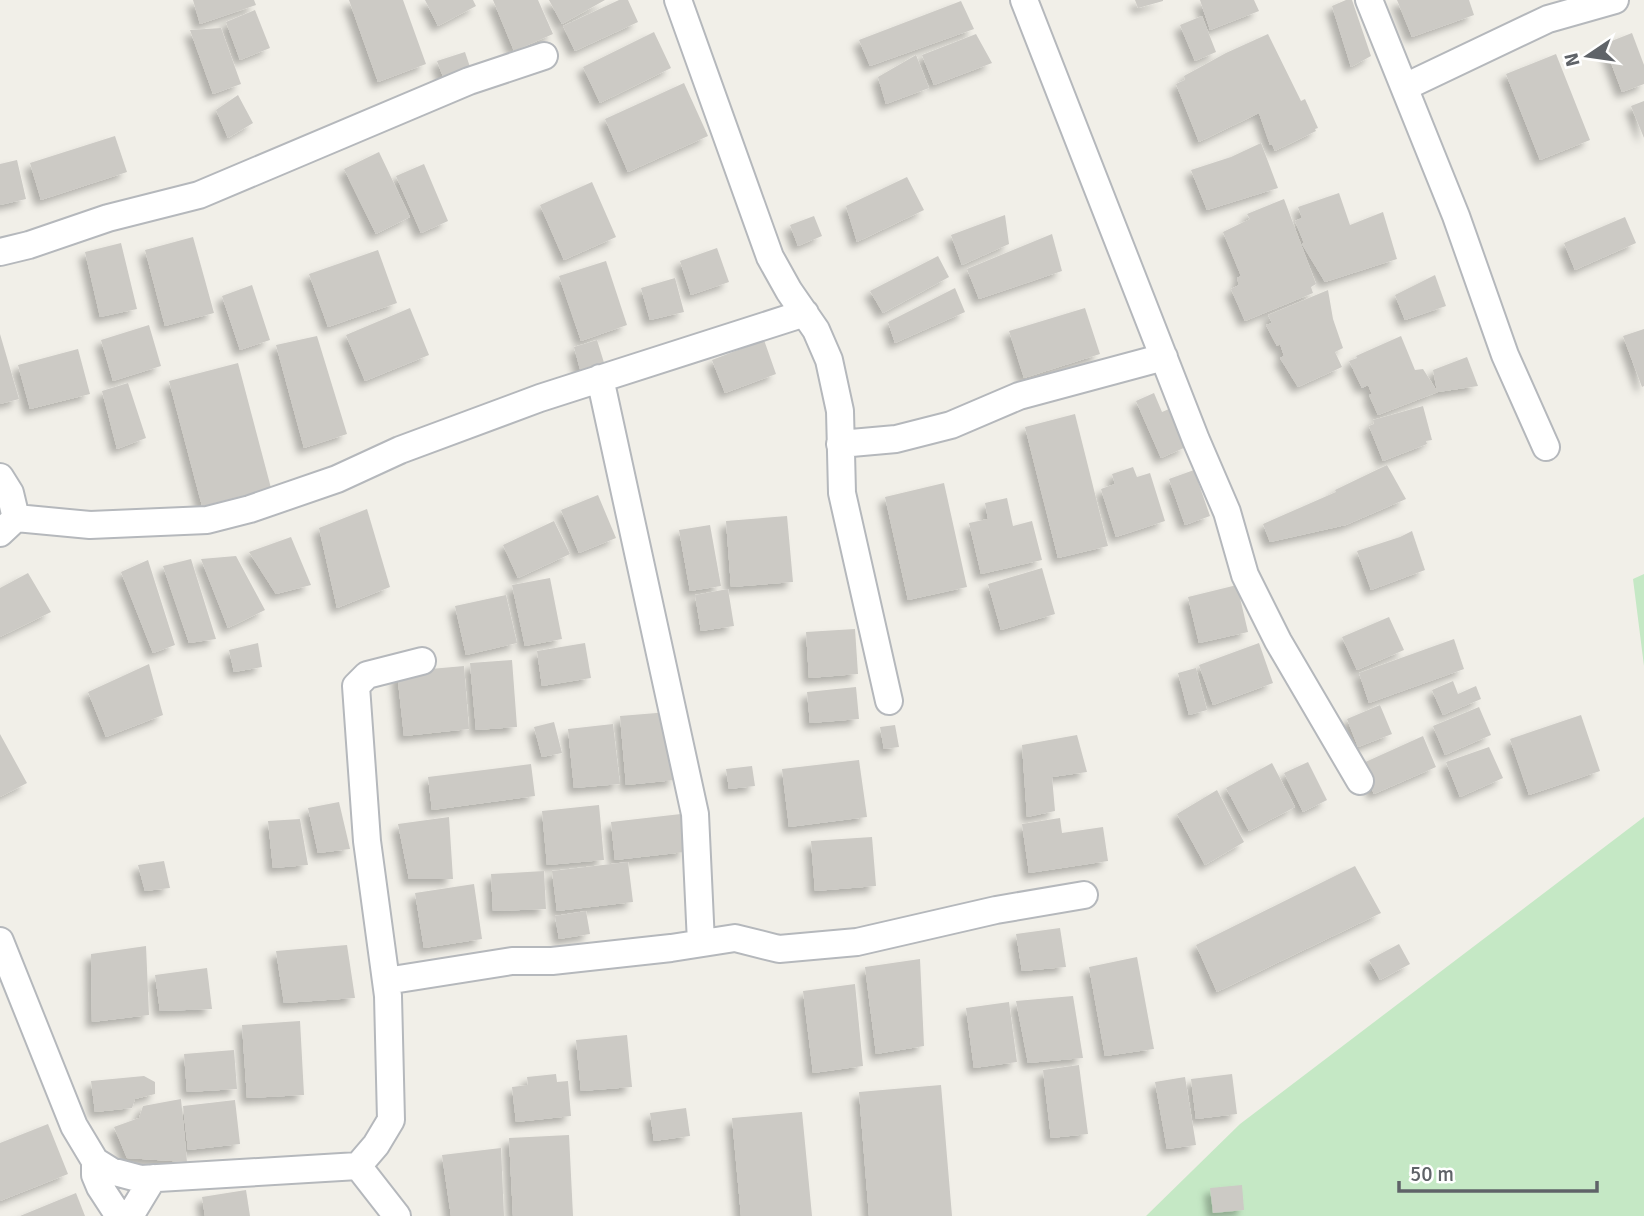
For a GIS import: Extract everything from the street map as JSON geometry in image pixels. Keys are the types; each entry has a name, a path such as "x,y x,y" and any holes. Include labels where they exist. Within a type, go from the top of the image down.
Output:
{"street":[{"path":"678,0 770,257 816,330 829,360 840,411 842,492 889,701"},
{"path":"1024,0 1196,440 1227,512 1245,575 1278,641 1360,781"},
{"path":"1369,0 1456,216 1505,355 1546,447"},
{"path":"1405,86 1548,19 1615,0"},
{"path":"0,252 108,218 199,195 469,81 544,56"},
{"path":"0,477 10,493 8,525 206,520 250,509 337,479 400,450 540,398 805,313"},
{"path":"840,443 896,439 951,425 1019,396 1164,357"},
{"path":"600,379 695,814 701,943"},
{"path":"0,941 74,1126 95,1161 111,1171 141,1179 358,1166 376,1145 391,1120 386,981 368,841 356,686 367,675 422,661"},
{"path":"386,981 512,961 552,961 735,938 779,949 857,942 996,910 1084,895"},
{"path":"95,1161 95,1175 100,1187 120,1216"},
{"path":"358,1166 397,1216"},
{"path":"130,1216 153,1178"}],"green space":[{"path":"1644,574 1644,666 1633,579"},
{"path":"1644,817 1644,1216 1146,1216 1240,1124"}],"building":[{"path":"193,0 254,0 256,5 200,24"},
{"path":"349,0 403,0 426,64 378,82"},
{"path":"425,0 473,0 476,6 438,26"},
{"path":"493,0 538,0 553,34 514,51"},
{"path":"549,0 605,0 562,24"},
{"path":"619,0 628,0 638,22 575,51 563,26"},
{"path":"1135,0 1163,0 1163,1 1138,8"},
{"path":"1200,0 1254,0 1259,11 1210,30"},
{"path":"1352,0 1371,56 1351,67 1332,6"},
{"path":"1397,0 1469,0 1474,15 1412,37"},
{"path":"961,1 974,29 870,66 859,40"},
{"path":"255,10 270,48 240,60 226,22"},
{"path":"1202,16 1216,52 1195,61 1180,25"},
{"path":"221,28 241,84 213,94 190,30"},
{"path":"654,32 671,68 600,103 583,67"},
{"path":"1632,33 1644,65 1644,84 1622,92 1604,44"},
{"path":"976,34 992,63 934,85 922,55"},
{"path":"1268,34 1301,101 1305,99 1318,128 1275,151 1272,144 1270,145 1259,113 1199,142 1176,84 1185,80 1184,76 1226,53"},
{"path":"465,52 472,73 445,82 437,61"},
{"path":"1556,54 1590,140 1540,160 1506,74"},
{"path":"916,55 929,88 886,104 878,77"},
{"path":"684,83 708,136 628,172 605,119"},
{"path":"238,95 253,123 228,138 216,110"},
{"path":"1644,101 1644,138 1631,106"},
{"path":"115,136 127,172 41,200 30,163"},
{"path":"1261,143 1278,188 1207,210 1191,170 1231,157"},
{"path":"379,152 410,217 376,234 344,169"},
{"path":"17,160 26,199 0,205 0,164"},
{"path":"424,164 448,221 421,233 396,176"},
{"path":"907,177 924,210 857,242 846,206"},
{"path":"592,182 616,237 564,260 540,205"},
{"path":"1339,193 1350,225 1383,212 1397,259 1325,282 1302,244 1304,243 1295,221 1302,218 1298,207"},
{"path":"1284,199 1316,284 1311,287 1313,293 1245,321 1231,289 1239,285 1237,278 1241,276 1223,232 1250,219 1247,214"},
{"path":"1005,215 1009,244 962,265 951,235"},
{"path":"814,216 822,236 798,246 790,225"},
{"path":"1625,217 1636,243 1575,270 1564,243"},
{"path":"1052,234 1062,271 979,299 967,269"},
{"path":"193,237 214,313 165,326 145,250"},
{"path":"121,243 137,309 100,317 85,252"},
{"path":"717,248 729,282 691,295 680,261"},
{"path":"378,250 397,303 328,327 309,274"},
{"path":"938,256 949,277 883,313 870,291"},
{"path":"606,261 627,325 581,341 559,276"},
{"path":"1435,275 1446,306 1405,320 1395,295"},
{"path":"675,278 684,312 650,320 641,288"},
{"path":"252,285 270,340 240,350 222,296"},
{"path":"955,288 965,312 895,343 888,322"},
{"path":"1328,290 1333,319 1343,348 1335,352 1342,367 1298,387 1280,358 1284,356 1280,344 1277,346 1266,325 1272,323 1268,315"},
{"path":"410,308 429,355 365,381 346,335"},
{"path":"1085,308 1100,354 1024,378 1009,331"},
{"path":"149,325 161,366 113,381 101,340"},
{"path":"1644,329 1644,386 1642,387 1623,336"},
{"path":"0,334 19,399 0,404"},
{"path":"317,336 347,434 304,448 276,345"},
{"path":"1401,336 1415,370 1423,369 1437,391 1433,370 1467,357 1478,386 1438,392 1378,415 1369,395 1372,394 1368,385 1362,388 1349,361"},
{"path":"597,340 605,366 581,373 574,347"},
{"path":"764,340 776,374 725,393 712,360"},
{"path":"78,349 90,394 30,409 18,365"},
{"path":"238,363 271,488 202,506 169,381"},
{"path":"128,383 146,438 117,449 102,391"},
{"path":"1154,393 1162,412 1169,409 1186,447 1161,458 1136,401"},
{"path":"1423,406 1432,440 1383,461 1369,426 1374,424 1373,420"},
{"path":"1075,414 1108,546 1058,558 1025,427"},
{"path":"1387,465 1406,499 1346,525 1270,542 1263,524 1336,492 1335,490"},
{"path":"1133,467 1137,477 1150,473 1165,521 1116,537 1101,489 1115,484 1112,474"},
{"path":"1194,470 1210,516 1185,525 1169,479"},
{"path":"944,483 967,587 908,600 885,497"},
{"path":"598,495 616,538 579,553 561,510"},
{"path":"1007,498 1013,526 1032,521 1042,560 981,574 969,523 988,519 985,503"},
{"path":"367,509 390,587 337,608 319,528"},
{"path":"787,516 793,582 731,587 726,521"},
{"path":"554,521 570,554 518,578 503,545"},
{"path":"710,525 721,586 690,591 679,530"},
{"path":"1412,531 1425,570 1371,590 1357,551"},
{"path":"291,537 311,585 276,594 249,552"},
{"path":"236,556 265,610 228,628 201,559"},
{"path":"191,559 216,639 189,643 163,566"},
{"path":"148,560 175,645 153,653 121,572"},
{"path":"1042,568 1055,614 1001,630 988,584"},
{"path":"28,573 51,612 0,637 0,588"},
{"path":"550,578 562,639 525,646 512,585"},
{"path":"1237,585 1248,632 1199,643 1188,597"},
{"path":"728,589 734,626 701,631 695,595"},
{"path":"506,595 517,643 466,655 455,606"},
{"path":"1389,617 1404,650 1357,670 1342,637"},
{"path":"855,629 858,674 809,678 806,632"},
{"path":"1454,639 1464,669 1369,703 1359,673"},
{"path":"258,643 262,667 234,672 229,650"},
{"path":"585,643 591,678 542,686 537,651"},
{"path":"1259,643 1273,683 1213,705 1199,665"},
{"path":"512,660 517,727 476,730 470,663"},
{"path":"149,664 163,715 106,737 88,692"},
{"path":"464,666 469,729 404,736 397,672"},
{"path":"1196,668 1207,710 1189,715 1178,673"},
{"path":"1453,681 1458,694 1476,686 1481,699 1443,715 1432,690"},
{"path":"856,687 859,719 810,723 807,692"},
{"path":"1380,705 1392,734 1358,747 1347,719"},
{"path":"1479,707 1491,735 1445,755 1433,726"},
{"path":"669,712 675,780 626,785 620,716"},
{"path":"1581,715 1600,771 1529,795 1510,739"},
{"path":"554,722 562,753 542,757 534,727"},
{"path":"613,724 620,784 574,788 568,729"},
{"path":"895,725 899,747 884,749 880,727"},
{"path":"0,734 27,783 0,797"},
{"path":"1077,735 1087,772 1052,777 1055,811 1027,817 1022,745"},
{"path":"1423,736 1436,767 1374,794 1361,764"},
{"path":"1489,747 1503,778 1460,797 1446,762"},
{"path":"859,760 867,817 789,827 782,769"},
{"path":"1308,762 1327,800 1303,812 1284,773"},
{"path":"1272,763 1295,807 1249,831 1226,788"},
{"path":"531,764 535,796 432,810 428,777"},
{"path":"752,766 755,786 729,789 726,769"},
{"path":"1217,790 1244,842 1205,865 1177,814"},
{"path":"339,802 350,849 318,853 308,808"},
{"path":"599,805 604,860 547,865 542,811"},
{"path":"681,814 685,852 615,860 611,822"},
{"path":"449,817 453,879 409,879 398,824"},
{"path":"1060,818 1062,833 1103,827 1108,861 1029,873 1022,824"},
{"path":"300,819 308,865 273,868 268,821"},
{"path":"872,837 876,886 815,891 811,841"},
{"path":"164,861 170,888 145,891 138,865"},
{"path":"628,862 633,902 557,911 552,871"},
{"path":"1355,866 1381,913 1217,992 1196,945"},
{"path":"544,871 546,909 493,911 491,874"},
{"path":"474,884 482,939 424,948 415,893"},
{"path":"586,911 590,934 559,939 555,916"},
{"path":"1060,928 1066,967 1022,971 1016,934"},
{"path":"1399,944 1410,964 1380,980 1369,960"},
{"path":"347,945 355,998 284,1003 276,951"},
{"path":"146,946 149,1015 92,1022 91,954"},
{"path":"1137,957 1154,1049 1105,1056 1089,967"},
{"path":"920,959 924,1046 876,1054 865,967"},
{"path":"207,968 212,1009 160,1011 155,975"},
{"path":"855,984 863,1066 813,1073 803,991"},
{"path":"1073,996 1083,1058 1028,1063 1016,1001"},
{"path":"1009,1002 1017,1062 974,1068 966,1008"},
{"path":"300,1021 304,1095 247,1098 242,1025"},
{"path":"627,1035 632,1087 581,1091 576,1040"},
{"path":"234,1050 237,1089 187,1092 184,1054"},
{"path":"1079,1065 1088,1134 1051,1138 1043,1070"},
{"path":"556,1074 557,1082 568,1081 571,1116 516,1122 512,1087 528,1085 527,1077"},
{"path":"1232,1074 1237,1114 1196,1119 1191,1079"},
{"path":"144,1076 155,1082 155,1094 135,1099 132,1108 95,1112 91,1081"},
{"path":"1185,1077 1196,1145 1167,1149 1155,1082"},
{"path":"941,1085 952,1216 869,1216 859,1092"},
{"path":"181,1099 187,1162 127,1158 114,1127 139,1118 143,1106"},
{"path":"235,1100 240,1144 188,1150 183,1106"},
{"path":"686,1108 690,1136 654,1141 650,1113"},
{"path":"802,1112 812,1216 741,1216 732,1118"},
{"path":"48,1124 68,1174 0,1201 0,1143"},
{"path":"569,1135 573,1216 513,1216 509,1138"},
{"path":"501,1148 504,1216 451,1216 442,1155"},
{"path":"1242,1185 1244,1210 1213,1213 1210,1188"},
{"path":"246,1190 250,1216 205,1216 202,1197"},
{"path":"76,1193 85,1216 20,1216"}]}
